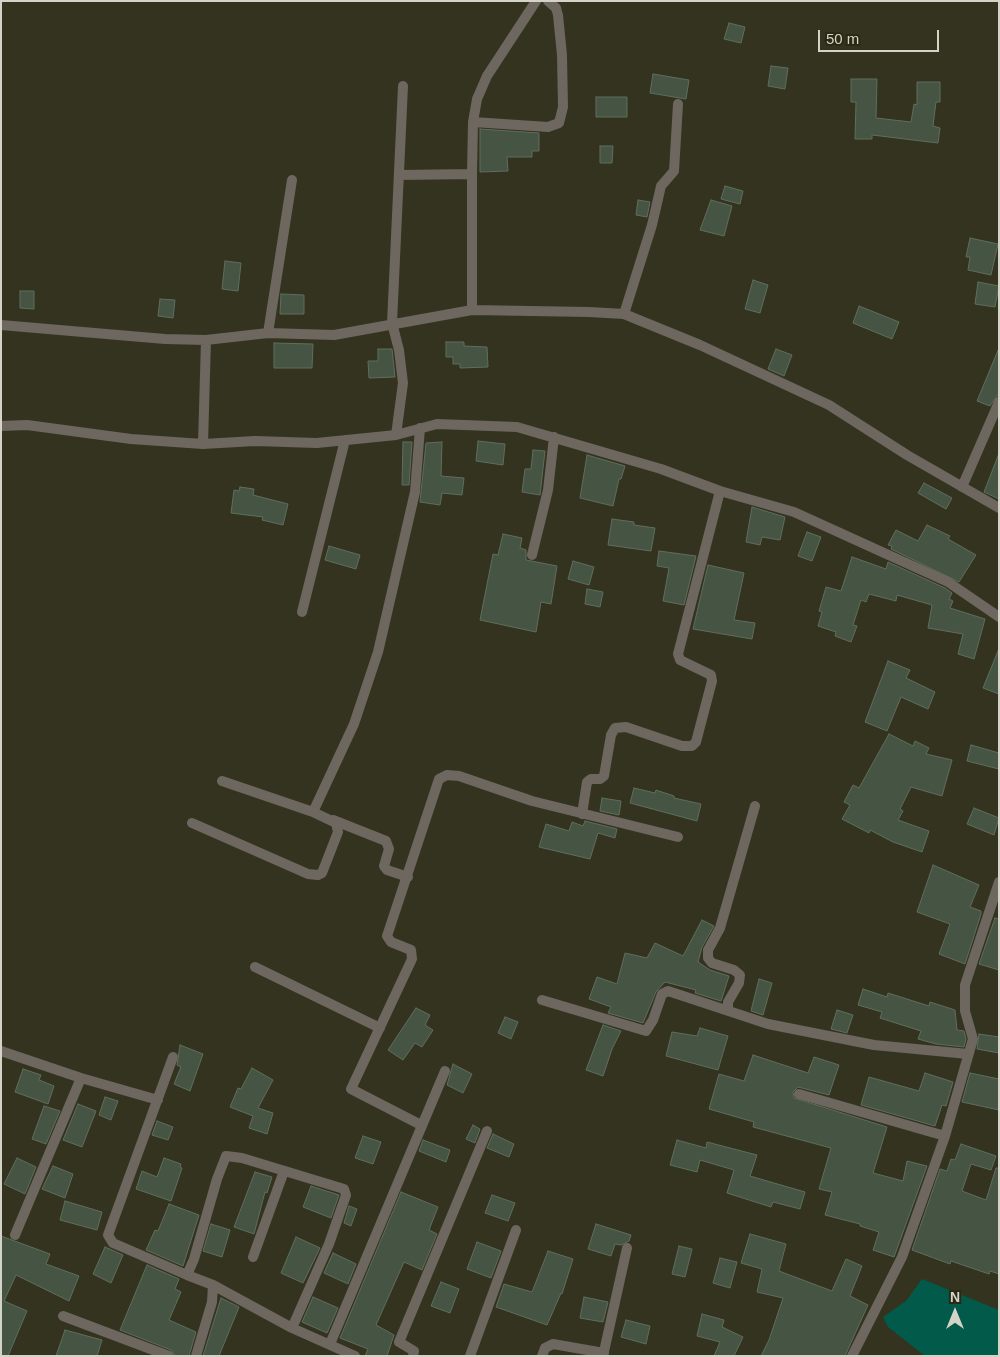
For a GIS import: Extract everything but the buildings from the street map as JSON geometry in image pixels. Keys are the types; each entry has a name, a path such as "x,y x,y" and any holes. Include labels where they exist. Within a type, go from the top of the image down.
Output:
{"street":[{"path":"472,310 472,174 477,99 487,76 536,1"},
{"path":"474,122 548,127 559,122 564,107 562,54 558,15 556,8 548,1"},
{"path":"396,435 403,383 399,350 392,323 403,86"},
{"path":"624,314 652,225 661,186 674,171 678,104"},
{"path":"399,175 472,174"},
{"path":"268,333 292,180"},
{"path":"1,325 165,339 206,340 268,333 334,334 472,310 624,314 700,345 829,405 907,456 999,508"},
{"path":"203,444 206,340"},
{"path":"962,487 999,402"},
{"path":"1,426 27,425 132,439 203,444 255,442 316,443 396,435 436,424 517,428 662,469 720,492 794,512 948,582 999,616"},
{"path":"313,812 354,724 378,652 415,492 420,428"},
{"path":"532,555 548,490 554,438"},
{"path":"302,612 346,440"},
{"path":"582,814 587,782 604,776 611,735 615,728 626,727 682,746 692,746 696,742 712,681 711,675 680,660 678,654 720,492"},
{"path":"421,1125 351,1089 413,955 411,950 391,942 387,936 439,779 447,776 460,776 532,801 678,837"},
{"path":"222,781 313,812 386,840 389,849 384,866 387,870 408,877"},
{"path":"728,1010 728,1002 739,983 740,975 734,970 712,962 708,958 708,950 720,928 755,806"},
{"path":"192,822 308,874 318,875 322,873 338,832 336,822 333,820"},
{"path":"852,1356 902,1257 945,1136 973,1039 965,1011 965,985 999,882"},
{"path":"256,967 380,1028"},
{"path":"542,1000 646,1031 653,1020 662,994 668,991 768,1024 874,1045 968,1054"},
{"path":"1,1050 81,1078 158,1100"},
{"path":"173,1057 108,1235 113,1242 212,1285 292,1328 355,1356"},
{"path":"330,1344 445,1071"},
{"path":"15,1235 81,1078"},
{"path":"799,1094 945,1136"},
{"path":"417,1354 399,1342 487,1131"},
{"path":"187,1275 194,1259 216,1179 226,1156 284,1170 344,1188 346,1195 329,1244 292,1328"},
{"path":"253,1257 284,1170"},
{"path":"470,1356 516,1230"},
{"path":"542,1356 545,1348 553,1344 604,1354 627,1248"},
{"path":"196,1356 212,1302 212,1285"},
{"path":"63,1316 169,1356"}],"water":[{"path":"922,1279 999,1310 999,1356 925,1356 888,1327 883,1317 906,1301"}]}
